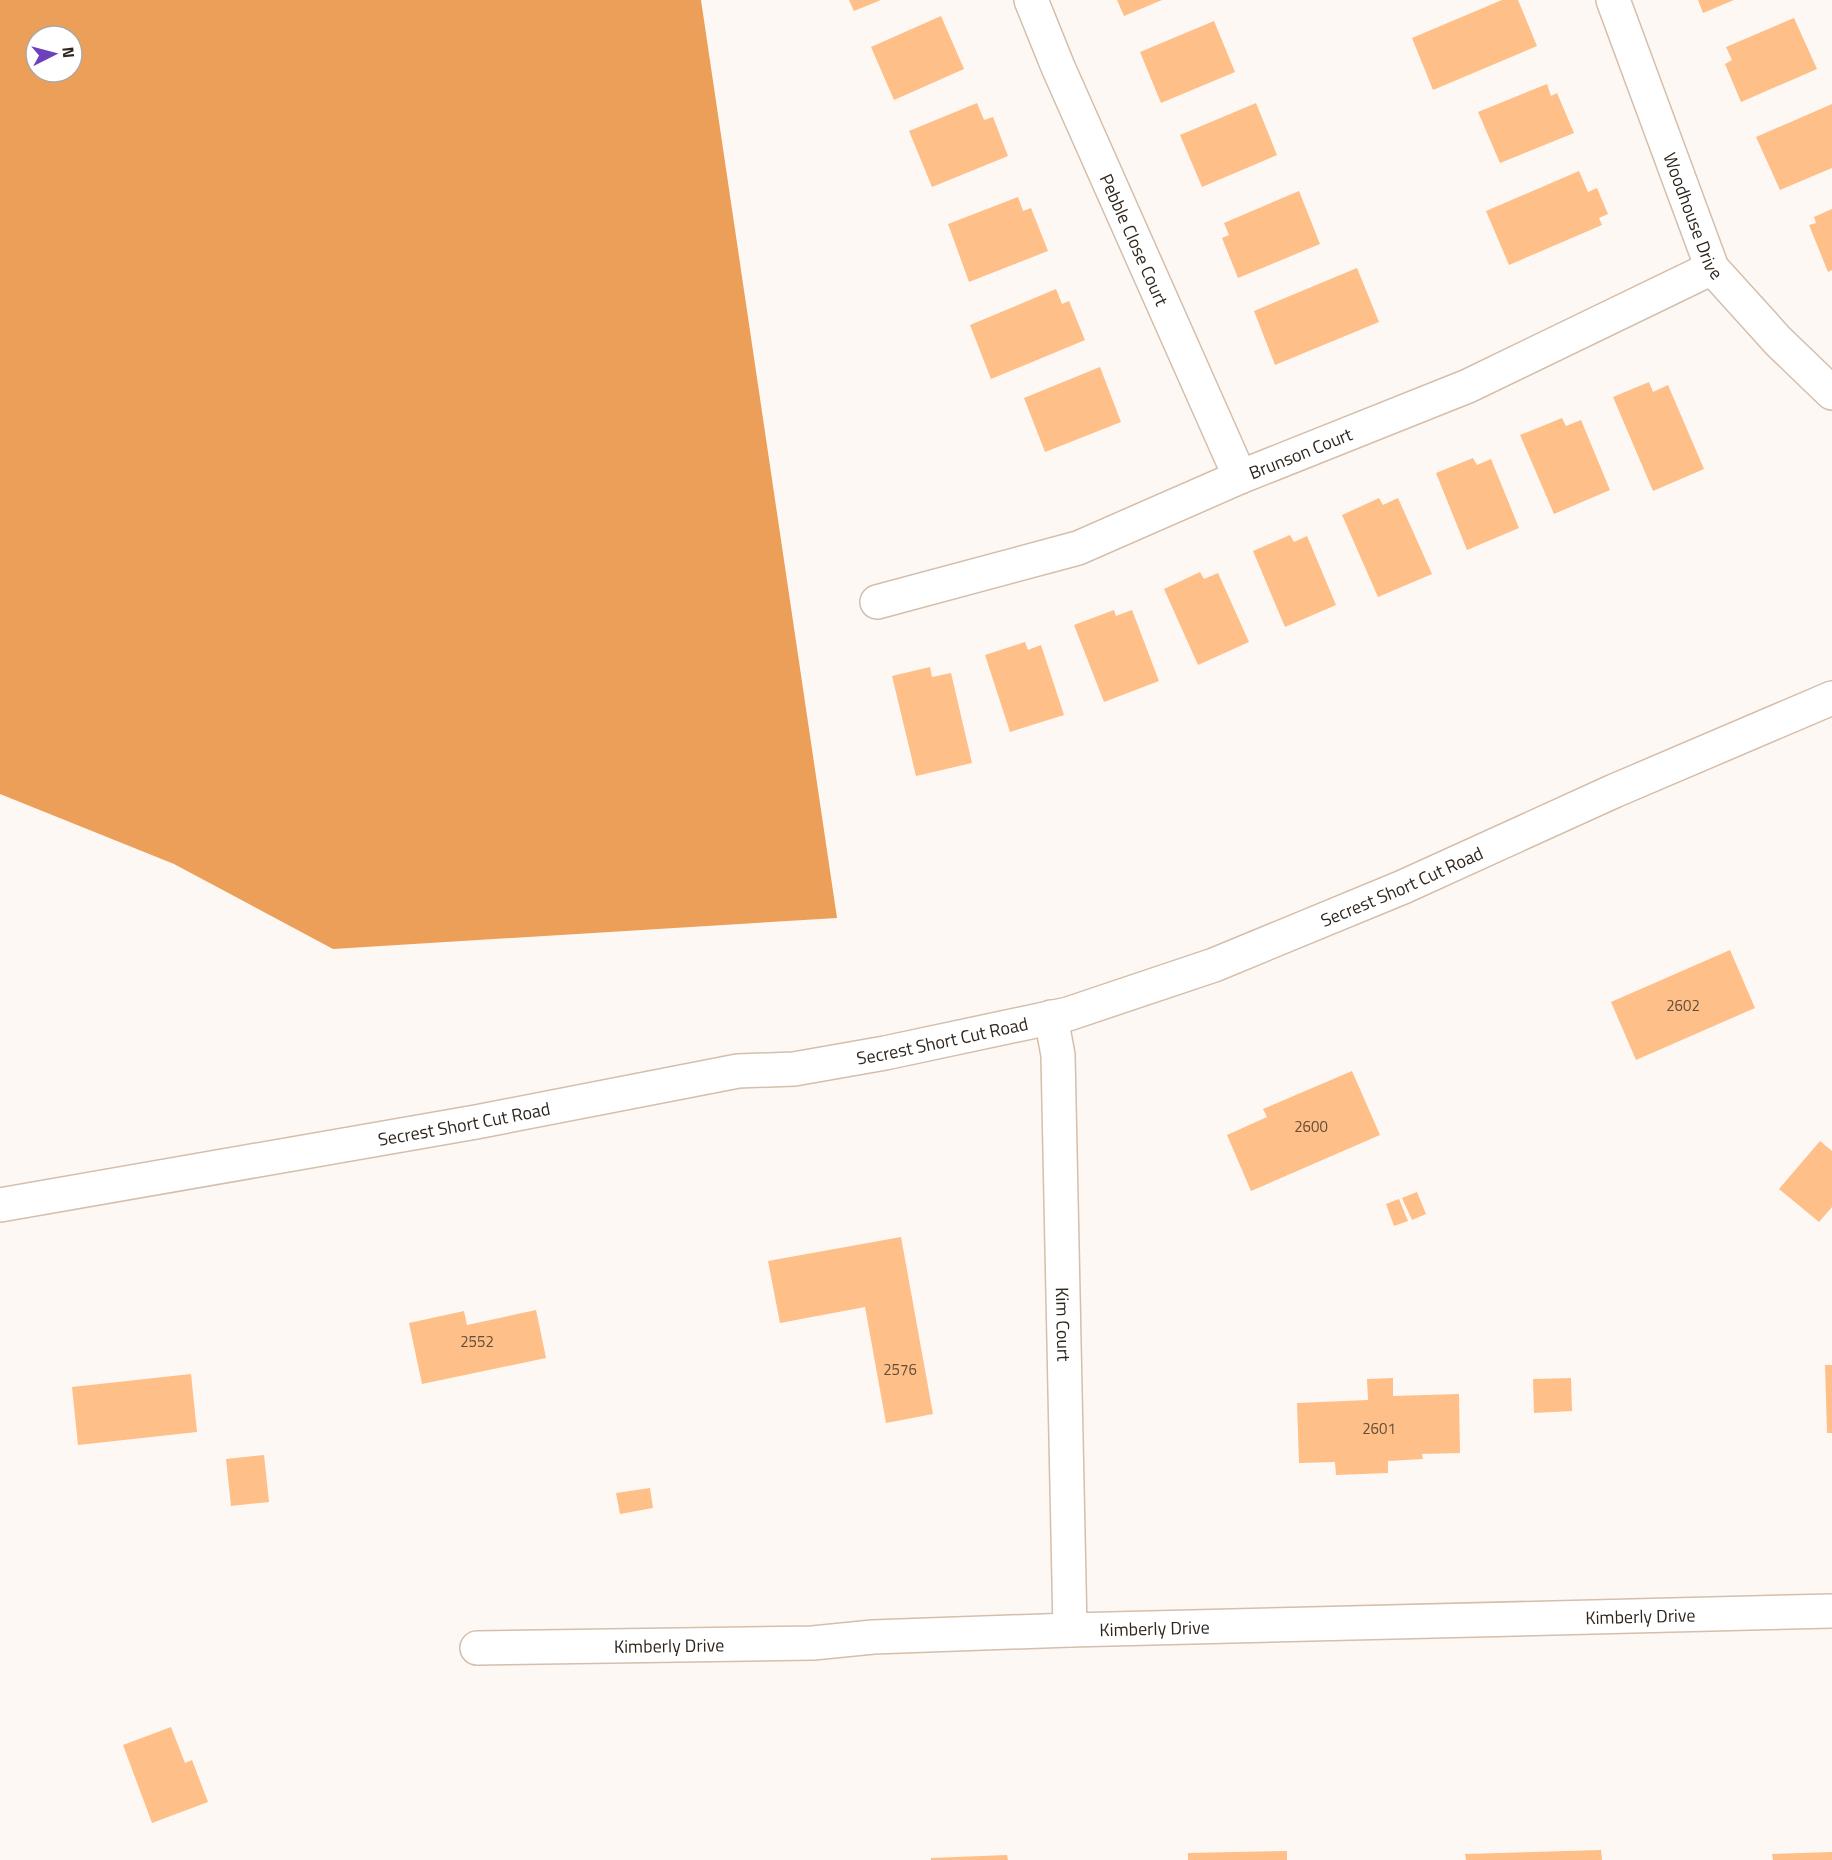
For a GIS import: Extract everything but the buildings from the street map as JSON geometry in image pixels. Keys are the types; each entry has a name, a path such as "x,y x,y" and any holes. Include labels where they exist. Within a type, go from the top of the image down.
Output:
{"street":[{"name":"Pebble Close Court","path":"1031,0 1058,67 1240,477"},
{"name":"Woodhouse Drive","path":"1613,0 1712,268 1778,341 1832,393"},
{"name":"Brunson Court","path":"877,603 1078,548 1240,477 1468,386 1712,268"},
{"name":"Secrest Short Cut Road","path":"0,1205 476,1122 738,1071 794,1069 873,1055 1068,1014 1214,966 1403,887 1614,791 1832,698"},
{"name":"Kim Court","path":"1051,1017 1058,1055 1070,1630"},
{"name":"Kimberly Drive","path":"477,1648 813,1642 873,1637 1070,1630 1832,1611"}],"shaded area":[{"path":"0,0 701,0 837,918 333,949 174,864 0,794"}]}
